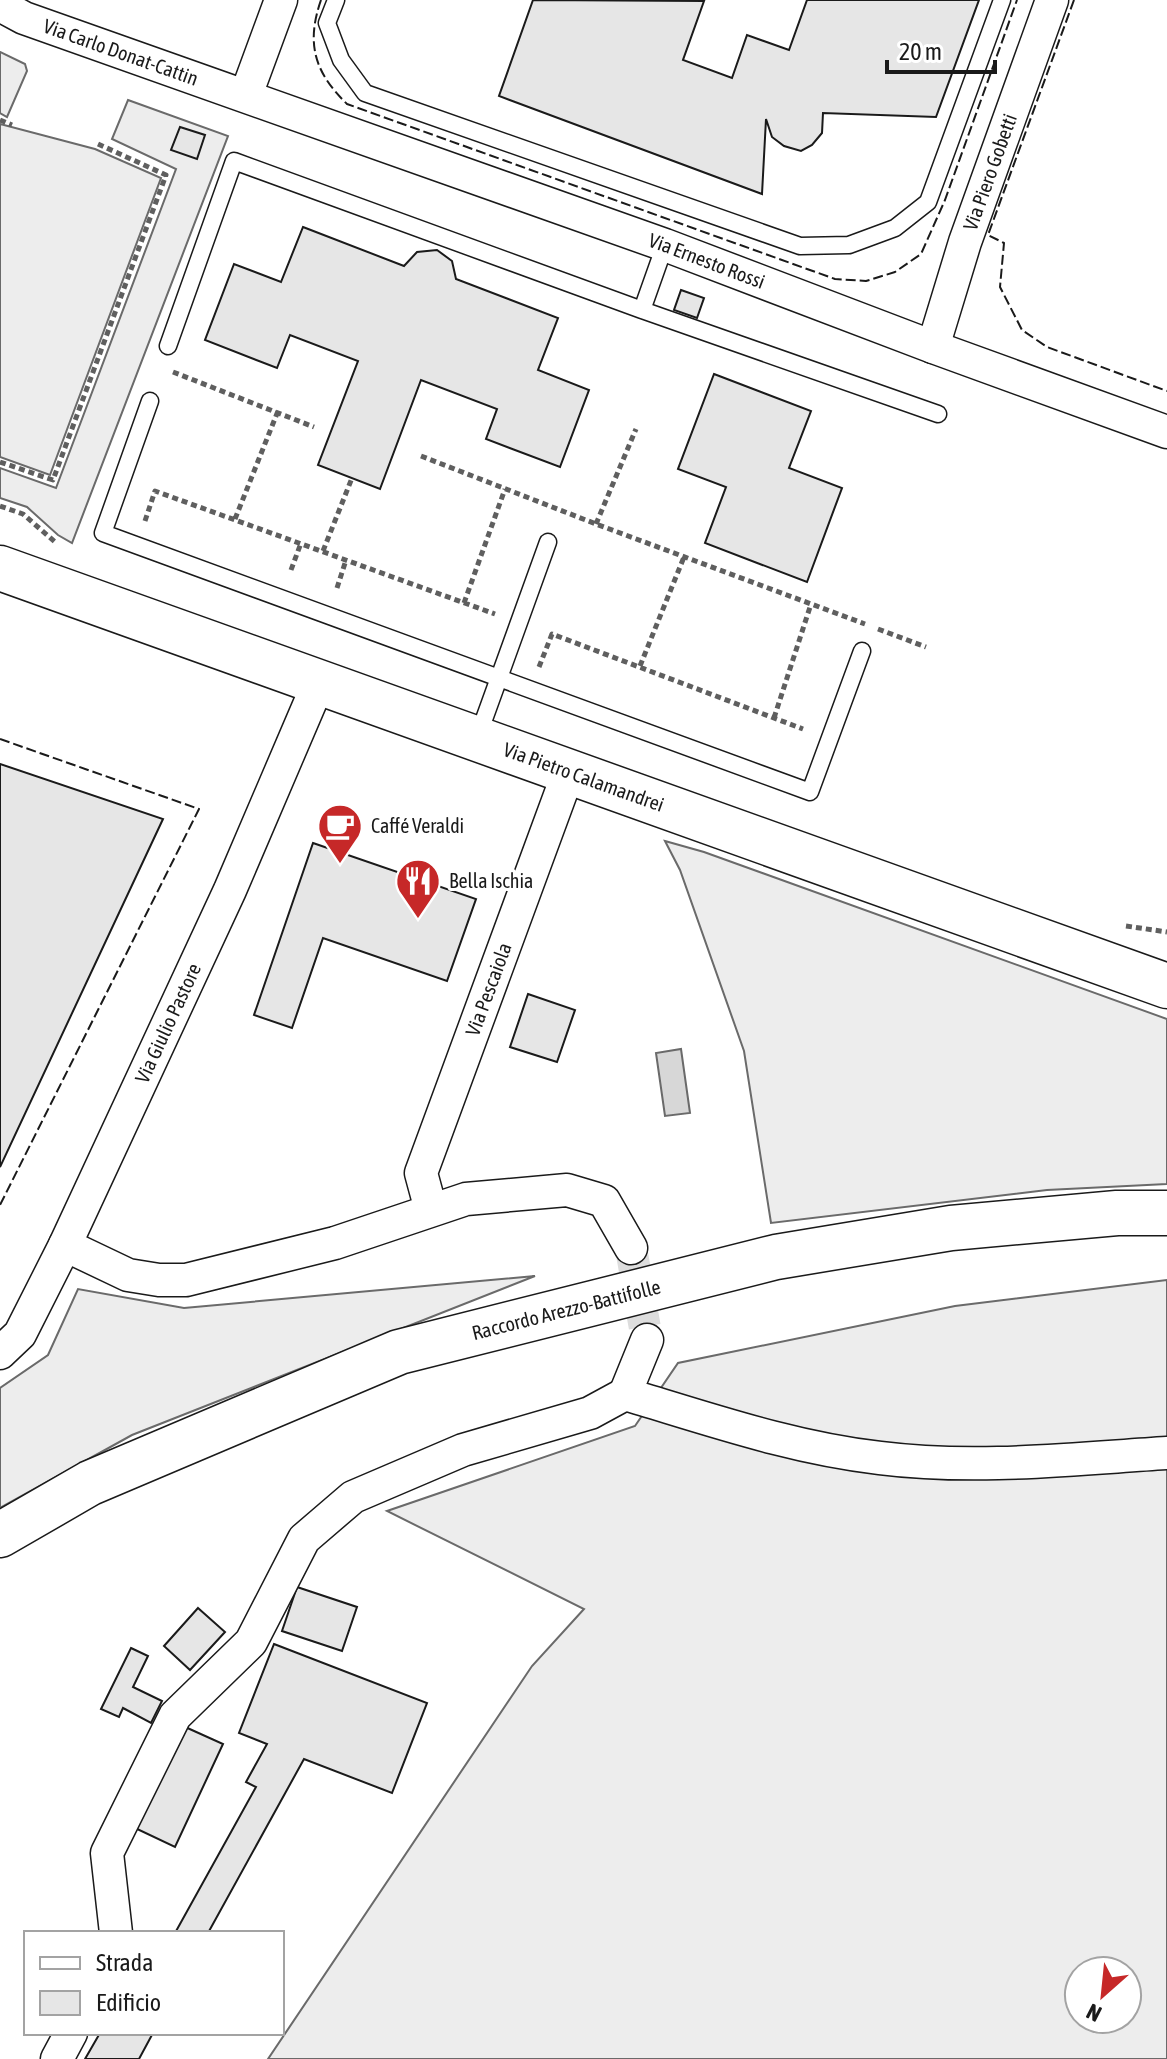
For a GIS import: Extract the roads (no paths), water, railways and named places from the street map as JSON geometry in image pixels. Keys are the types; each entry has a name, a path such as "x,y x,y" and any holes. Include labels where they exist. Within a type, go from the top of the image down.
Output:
{"main road":[{"name":"Via Pietro Calamandrei","path":"0,568 1167,986"},
{"name":"Raccordo Arezzo-Battifolle","path":"0,1535 90,1483 399,1352 776,1257 951,1228 1117,1213 1167,1213"}],"street":[{"path":"246,95 281,0"},
{"name":"Via Piero Gobetti","path":"933,347 965,242 1052,0"},
{"name":"Via Carlo Donat-Cattin","path":"0,5 24,18 246,95"},
{"name":"Via Ernesto Rossi","path":"246,95 665,245 1167,432"},
{"name":"Via Giulio Pastore","path":"0,1353 20,1334 65,1245 230,890 319,682"},
{"name":"Via Pescaiola","path":"431,1210 421,1173 569,771"},
{"path":"65,1245 128,1275 186,1280 335,1243 466,1199 567,1190 604,1201 631,1248"},
{"path":"116,1931 107,1853 175,1716 251,1642 304,1539 353,1497 463,1450 590,1413 625,1394 647,1340"},
{"path":"625,1394 788,1442 881,1458 985,1464 1167,1453"},
{"path":"57,2059 70,2035"}],"lane":[{"path":"336,0 327,23 341,60 365,93 800,246 849,245 895,228 928,202 1002,0"},
{"path":"168,346 234,161 938,414"},
{"path":"642,310 665,245"},
{"path":"150,401 103,533 810,792 862,651"},
{"path":"478,738 548,542"}],"tunnel":[{"path":"631,1248 647,1340"}],"place":[{"name":"Caffé Veraldi","path":"340,865"},
{"name":"Bella Ischia","path":"418,920"}]}
